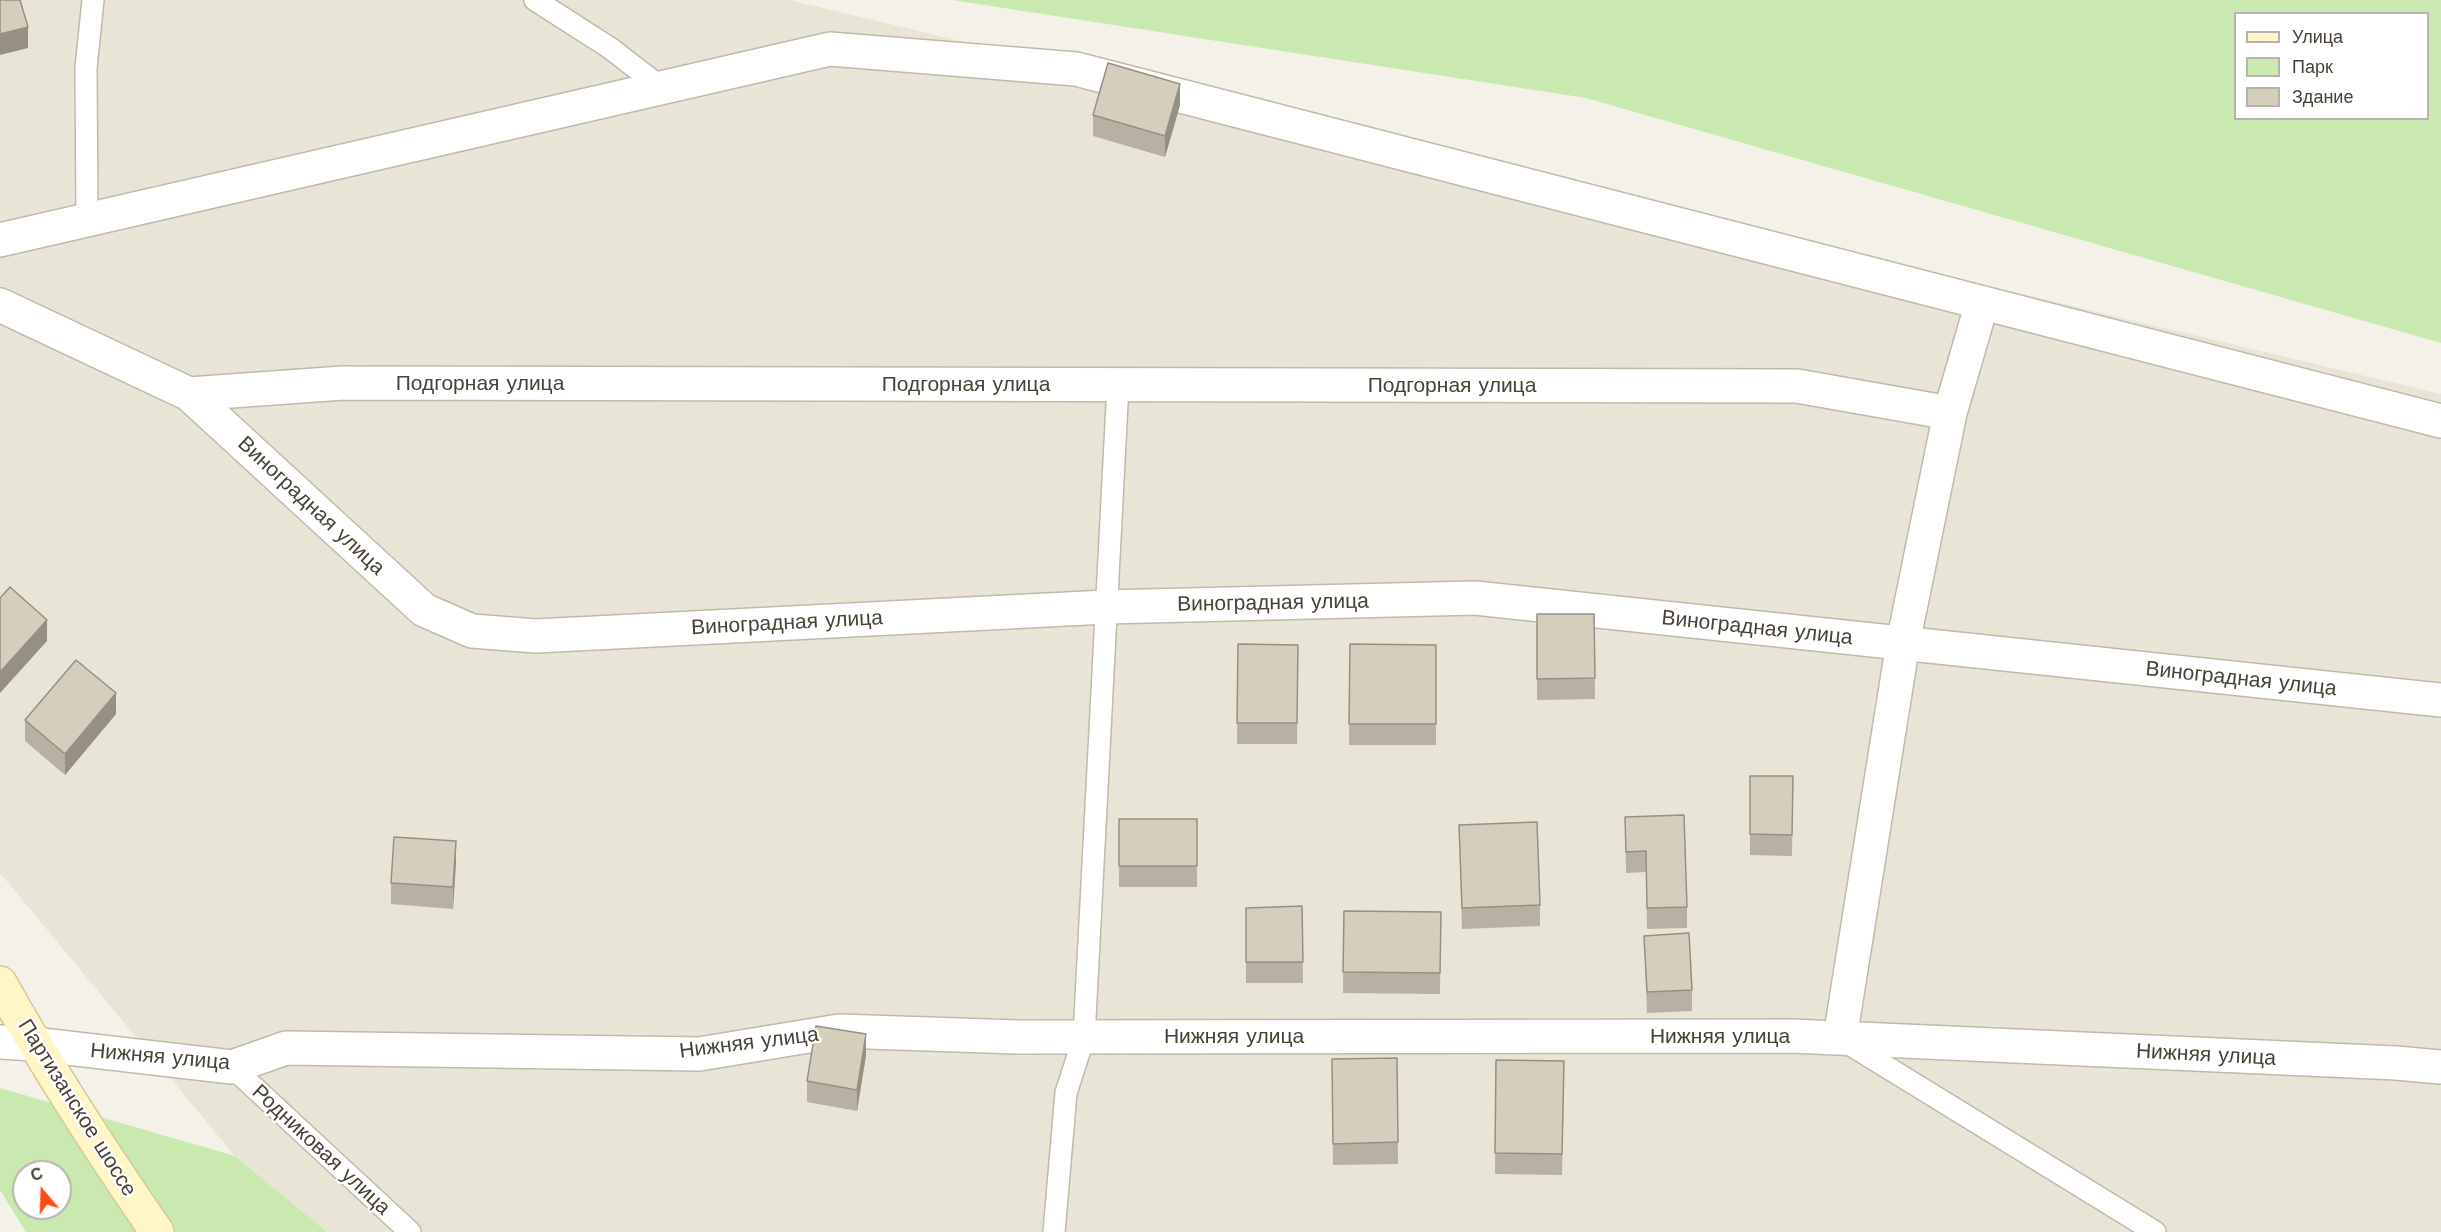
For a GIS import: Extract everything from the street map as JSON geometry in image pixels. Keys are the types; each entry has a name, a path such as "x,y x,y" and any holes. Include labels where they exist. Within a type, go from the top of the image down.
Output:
{"main road":[{"name":"Партизанское шоссе","path":"0,983 33,1044 98,1148 157,1232"}],"street":[{"path":"0,240 830,49 1076,69 2441,421"},
{"path":"1840,1038 1903,643 1950,413 1982,303"},
{"name":"Подгорная улица","path":"0,306 189,394 343,383 1797,386 1950,413"},
{"name":"Виноградная улица","path":"189,394 424,610 472,631 536,636 1106,607 1475,598 2441,700"},
{"name":"Нижняя улица","path":"0,1042 232,1067 286,1048 699,1054 839,1031 1084,1037 1792,1036 2384,1062 2441,1068"}],"lane":[{"path":"87,221 86,68 93,0"},
{"path":"535,0 610,48 663,88"},
{"path":"1054,1232 1066,1093 1084,1037 1118,385"},
{"path":"1840,1038 2155,1232"},
{"name":"Родниковая улица","path":"232,1067 410,1232"}],"shaded area":[{"path":"0,0 789,0 2441,394 2441,1232 327,1232 235,1156 0,873"}],"green space":[{"path":"952,0 2441,0 2441,343 1586,98"},
{"path":"0,1088 235,1156 327,1232 26,1232 19,1220 72,1220 72,1160 12,1160 12,1209 0,1190"}],"building":[{"path":"0,0 20,0 28,27 0,34"},
{"path":"1108,63 1180,84 1165,136 1093,115"},
{"path":"10,587 47,620 0,672 0,598"},
{"path":"1537,614 1594,614 1595,678 1537,679"},
{"path":"1238,644 1298,645 1297,723 1237,723"},
{"path":"1350,644 1436,645 1436,724 1349,724"},
{"path":"76,660 116,693 65,754 25,720"},
{"path":"1750,776 1793,776 1792,835 1750,834"},
{"path":"1684,815 1687,907 1647,908 1646,851 1626,852 1625,817"},
{"path":"1119,819 1197,819 1197,866 1119,866"},
{"path":"1537,822 1540,905 1462,908 1459,825"},
{"path":"394,837 456,841 453,887 391,883"},
{"path":"1302,906 1303,962 1246,962 1246,908"},
{"path":"1344,911 1441,912 1440,973 1343,972"},
{"path":"1689,933 1692,990 1647,992 1644,936"},
{"path":"816,1026 866,1034 857,1090 807,1081"},
{"path":"1397,1058 1398,1142 1333,1144 1332,1059"},
{"path":"1496,1060 1564,1061 1562,1154 1495,1153"}]}
